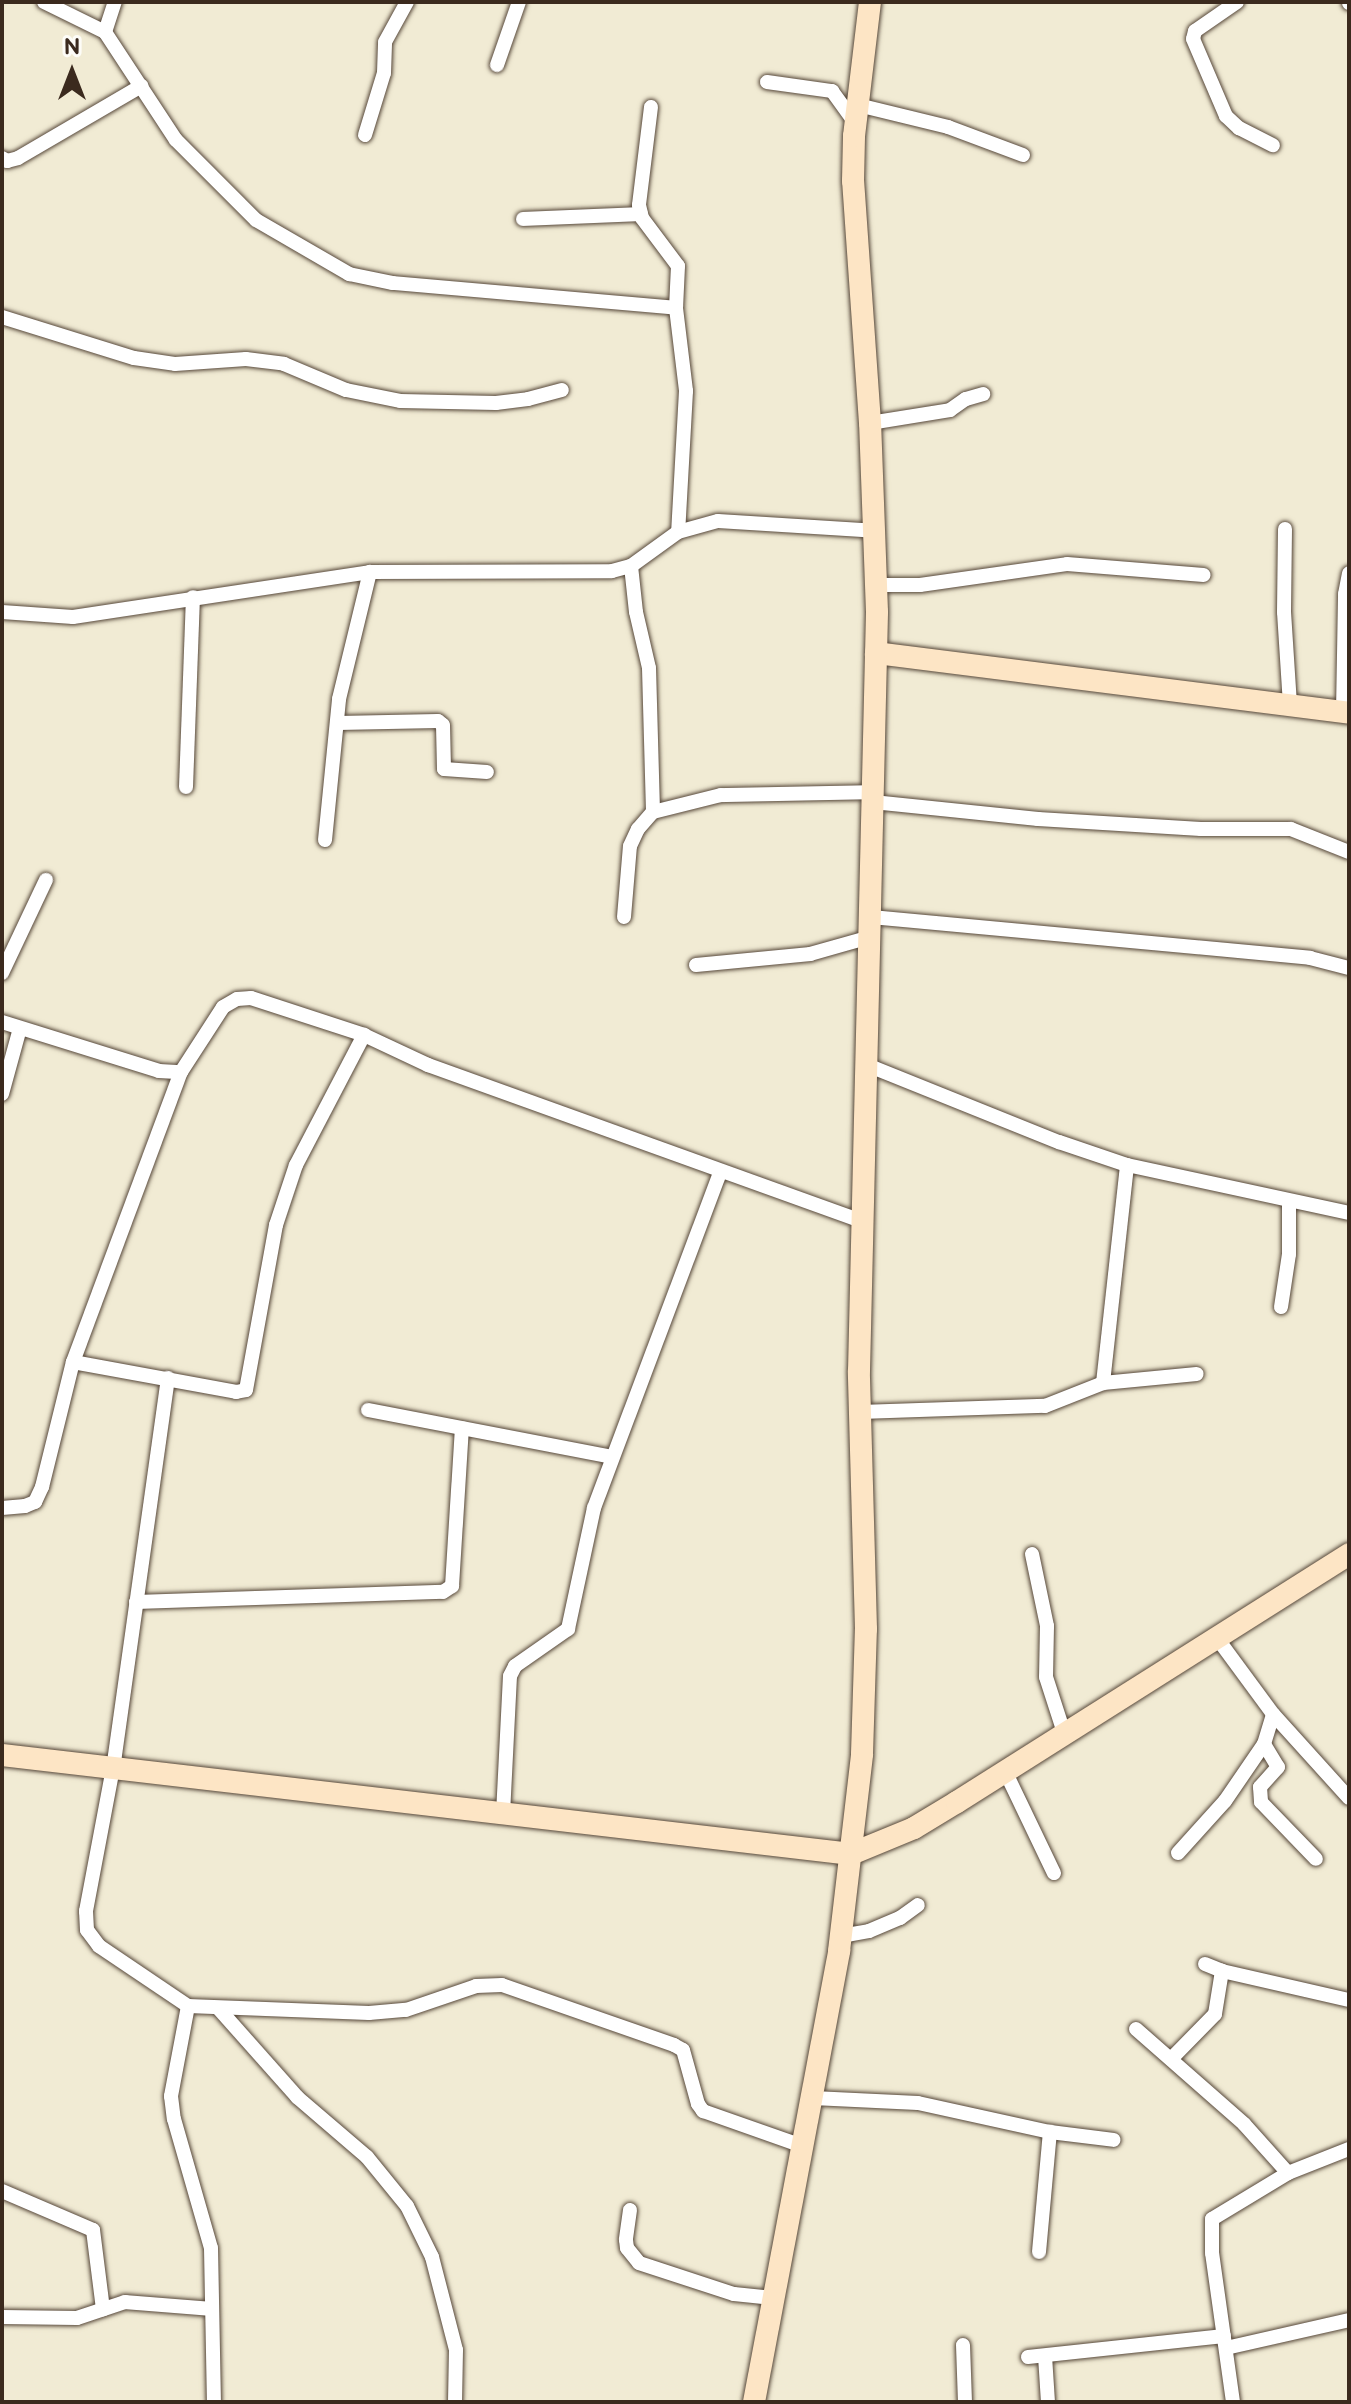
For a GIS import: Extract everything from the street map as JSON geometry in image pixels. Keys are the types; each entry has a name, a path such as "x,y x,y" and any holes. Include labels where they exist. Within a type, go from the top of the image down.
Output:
{"main road":[{"path":"754,2402 805,2147 841,1936 862,1754 866,1629 860,1412 876,585 870,423 853,181 856,114 870,2"},
{"path":"876,653 1346,712"},
{"path":"2,1755 851,1854 914,1828 1006,1773 1349,1554"}],"street":[{"path":"44,2 105,32 176,140 256,220 349,274 393,283 676,308"},
{"path":"105,32 115,2"},
{"path":"365,135 384,73 385,42 407,2"},
{"path":"497,65 519,2"},
{"path":"1237,2 1195,31 1193,39 1226,116 1239,128 1273,145"},
{"path":"767,82 832,91 856,114 948,127 1023,155"},
{"path":"2,158 7,161 18,158 141,86"},
{"path":"651,107 641,214 678,266 676,308 686,391 678,532"},
{"path":"523,219 641,214"},
{"path":"2,317 134,358 175,364 246,359 284,364 346,390 400,401 496,403 562,390"},
{"path":"870,423 950,410 966,399 983,394"},
{"path":"2,612 73,617 370,572 591,574 631,566 678,532 718,521 875,531"},
{"path":"1285,529 1284,612 1290,706"},
{"path":"876,585 920,585 1067,564 1204,575"},
{"path":"631,566 636,612 649,668 653,812"},
{"path":"325,840 339,699 370,572"},
{"path":"1346,712 1345,594 1349,573"},
{"path":"186,787 193,597"},
{"path":"338,723 438,721 443,725 444,769 487,772"},
{"path":"624,917 630,846 638,829 653,812 721,795 873,797 1038,819 1201,829 1291,829 1349,852"},
{"path":"2,973 46,880"},
{"path":"696,965 810,954 871,927 1310,958 1349,968"},
{"path":"2,1508 35,1502 73,1362 181,1072 223,1007 237,999 251,998 364,1035 428,1065 863,1222"},
{"path":"2,1022 159,1071 181,1072"},
{"path":"2,1094 20,1028"},
{"path":"73,1362 246,1390 276,1225 291,1180 364,1035"},
{"path":"867,1065 1045,1137 1127,1165 1349,1213"},
{"path":"1103,1383 1127,1165"},
{"path":"503,1814 510,1676 515,1666 568,1629 594,1508 720,1172"},
{"path":"1281,1307 1289,1254 1289,1201"},
{"path":"860,1412 1045,1406 1103,1383 1197,1374"},
{"path":"168,1378 113,1768 86,1911 87,1930 99,1946 188,2006 369,2013 406,2010 476,1986 502,1985 674,2045 683,2050 698,2104 703,2111 805,2147"},
{"path":"368,1410 612,1457"},
{"path":"136,1602 443,1592 452,1586 454,1574 462,1428"},
{"path":"1032,1554 1044,1605 1046,1677 1065,1736"},
{"path":"1217,1638 1273,1714 1349,1798"},
{"path":"1178,1853 1225,1801 1264,1744 1273,1714"},
{"path":"1264,1744 1278,1767 1260,1787 1261,1802 1316,1859"},
{"path":"1006,1773 1054,1873"},
{"path":"841,1936 869,1931 918,1905"},
{"path":"1205,1964 1222,1971 1349,2000"},
{"path":"1171,2059 1215,2014 1222,1971"},
{"path":"188,2006 171,2096 174,2119 211,2248 214,2402"},
{"path":"219,2009 297,2097 367,2157 407,2206 432,2257 456,2350 455,2402"},
{"path":"1136,2029 1244,2124 1288,2173"},
{"path":"813,2098 918,2103 1050,2132 1114,2140"},
{"path":"1039,2252 1050,2132"},
{"path":"1233,2402 1212,2253 1212,2219 1288,2173 1349,2149"},
{"path":"2,2191 93,2230 103,2309"},
{"path":"630,2210 627,2248 639,2263 734,2294 773,2298"},
{"path":"2,2317 77,2318 114,2304 149,2301 212,2309"},
{"path":"1028,2357 1225,2342 1349,2320"},
{"path":"963,2345 965,2402"},
{"path":"1045,2356 1048,2402"}]}
